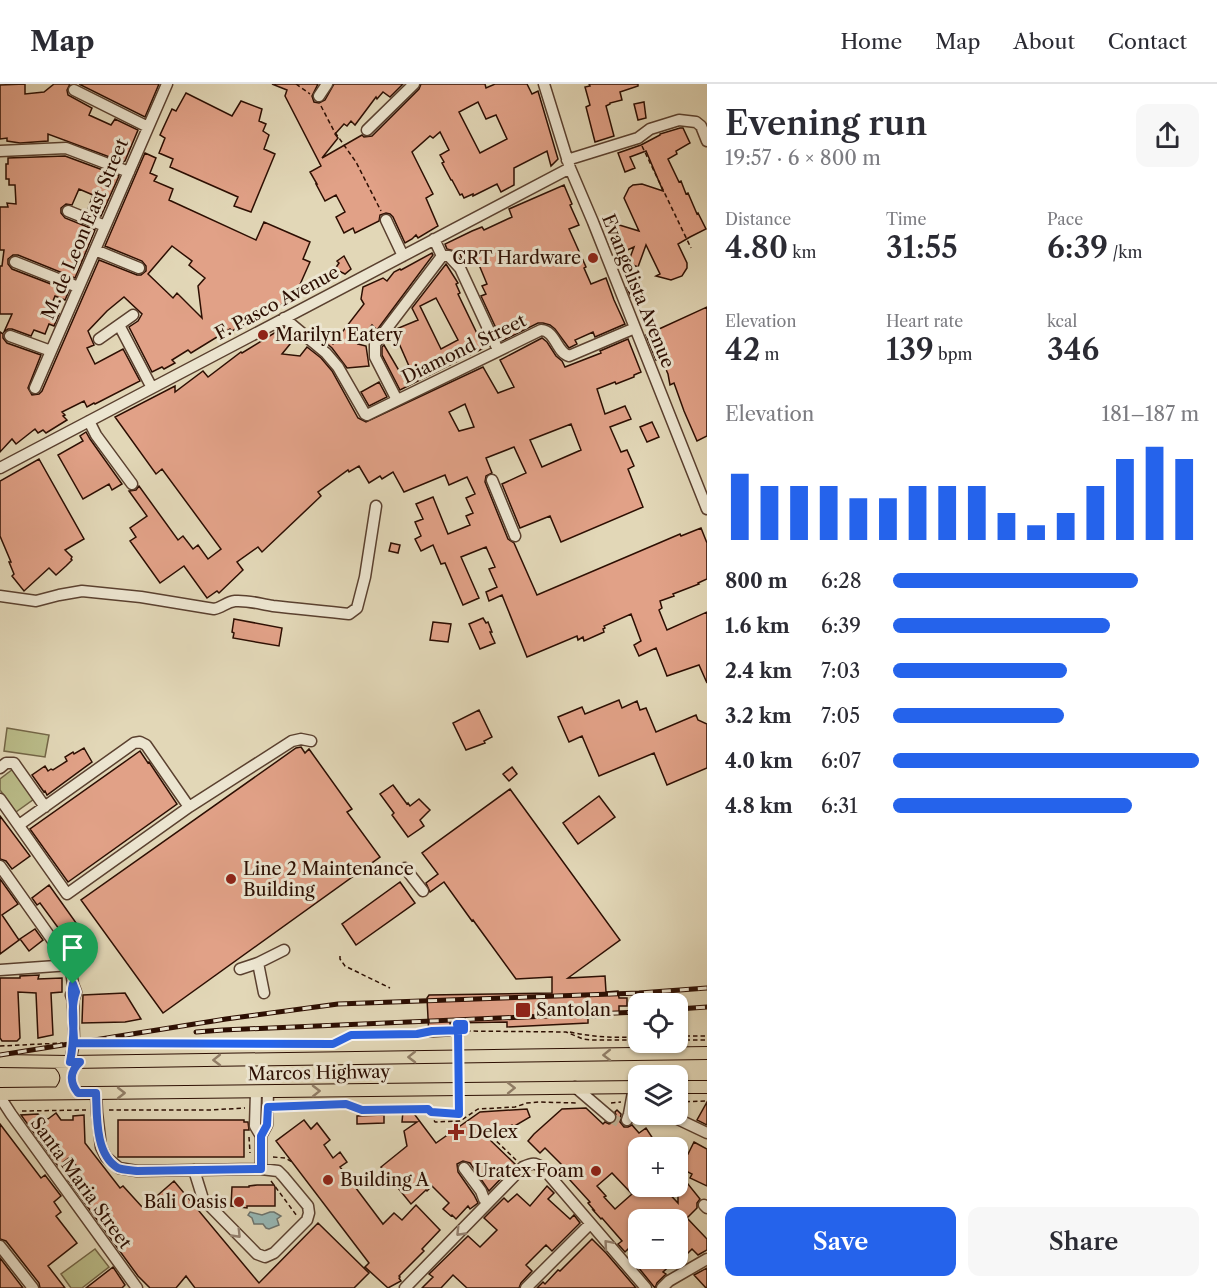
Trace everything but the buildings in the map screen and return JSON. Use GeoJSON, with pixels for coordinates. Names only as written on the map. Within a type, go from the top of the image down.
{"type":"FeatureCollection","features":[{"type":"Feature","properties":{"kind":"main road","name":"Marcos Highway"},"geometry":{"type":"LineString","coordinates":[[0,1061],[707,1053]]}},
{"type":"Feature","properties":{"kind":"main road"},"geometry":{"type":"LineString","coordinates":[[58,1093],[65,1086],[67,1078],[64,1069],[69,1062],[74,1069],[71,1078],[78,1093]]}},
{"type":"Feature","properties":{"kind":"main road","name":"Marcos Highway"},"geometry":{"type":"LineString","coordinates":[[0,1096],[58,1093],[628,1087]]}},
{"type":"Feature","properties":{"kind":"main road"},"geometry":{"type":"LineString","coordinates":[[688,1087],[707,1087]]}},
{"type":"Feature","properties":{"kind":"street","name":"M. de Leon East Street"},"geometry":{"type":"LineString","coordinates":[[35,388],[167,84]]}},
{"type":"Feature","properties":{"kind":"street"},"geometry":{"type":"LineString","coordinates":[[315,97],[327,84]]}},
{"type":"Feature","properties":{"kind":"street"},"geometry":{"type":"LineString","coordinates":[[367,130],[414,84]]}},
{"type":"Feature","properties":{"kind":"street","name":"Evangelista Avenue"},"geometry":{"type":"LineString","coordinates":[[544,84],[569,164],[612,263],[635,328],[707,509]]}},
{"type":"Feature","properties":{"kind":"street"},"geometry":{"type":"LineString","coordinates":[[74,90],[147,127]]}},
{"type":"Feature","properties":{"kind":"street","name":"F. Pasco Avenue"},"geometry":{"type":"LineString","coordinates":[[0,468],[403,256],[569,164],[638,138],[650,129],[679,120],[696,122],[701,126],[707,141]]}},
{"type":"Feature","properties":{"kind":"street"},"geometry":{"type":"LineString","coordinates":[[0,151],[66,148],[129,172]]}},
{"type":"Feature","properties":{"kind":"street"},"geometry":{"type":"LineString","coordinates":[[68,211],[105,226]]}},
{"type":"Feature","properties":{"kind":"street"},"geometry":{"type":"LineString","coordinates":[[386,220],[403,256]]}},
{"type":"Feature","properties":{"kind":"street"},"geometry":{"type":"LineString","coordinates":[[434,239],[442,256]]}},
{"type":"Feature","properties":{"kind":"street"},"geometry":{"type":"LineString","coordinates":[[95,250],[139,268]]}},
{"type":"Feature","properties":{"kind":"street"},"geometry":{"type":"LineString","coordinates":[[442,256],[450,256],[460,268],[498,351]]}},
{"type":"Feature","properties":{"kind":"street"},"geometry":{"type":"LineString","coordinates":[[397,400],[375,357],[375,344],[442,256]]}},
{"type":"Feature","properties":{"kind":"street"},"geometry":{"type":"LineString","coordinates":[[15,262],[78,287]]}},
{"type":"Feature","properties":{"kind":"street"},"geometry":{"type":"LineString","coordinates":[[99,339],[133,315]]}},
{"type":"Feature","properties":{"kind":"street","name":"Diamond Street"},"geometry":{"type":"LineString","coordinates":[[284,318],[326,353],[338,367],[367,416],[541,330],[549,333],[563,354],[569,356],[635,328]]}},
{"type":"Feature","properties":{"kind":"street"},"geometry":{"type":"LineString","coordinates":[[119,325],[152,388]]}},
{"type":"Feature","properties":{"kind":"street"},"geometry":{"type":"LineString","coordinates":[[10,336],[51,351]]}},
{"type":"Feature","properties":{"kind":"street"},"geometry":{"type":"LineString","coordinates":[[88,421],[132,484]]}},
{"type":"Feature","properties":{"kind":"street"},"geometry":{"type":"LineString","coordinates":[[492,480],[515,536]]}},
{"type":"Feature","properties":{"kind":"street"},"geometry":{"type":"LineString","coordinates":[[0,596],[36,601],[82,591],[141,597],[214,609],[232,601],[247,601],[349,614],[357,608],[365,577],[376,506]]}},
{"type":"Feature","properties":{"kind":"street"},"geometry":{"type":"LineString","coordinates":[[0,799],[67,894],[189,807],[292,741],[302,739],[311,741]]}},
{"type":"Feature","properties":{"kind":"street"},"geometry":{"type":"LineString","coordinates":[[19,825],[134,743],[140,742],[146,745],[189,807]]}},
{"type":"Feature","properties":{"kind":"street"},"geometry":{"type":"LineString","coordinates":[[0,768],[6,763],[14,764],[45,807]]}},
{"type":"Feature","properties":{"kind":"street"},"geometry":{"type":"LineString","coordinates":[[0,866],[70,965],[76,992],[73,1000],[74,1043],[69,1062]]}},
{"type":"Feature","properties":{"kind":"street"},"geometry":{"type":"LineString","coordinates":[[405,868],[423,891]]}},
{"type":"Feature","properties":{"kind":"street"},"geometry":{"type":"LineString","coordinates":[[240,969],[284,950]]}},
{"type":"Feature","properties":{"kind":"street"},"geometry":{"type":"LineString","coordinates":[[258,963],[264,993]]}},
{"type":"Feature","properties":{"kind":"street"},"geometry":{"type":"LineString","coordinates":[[2,966],[70,965]]}},
{"type":"Feature","properties":{"kind":"street"},"geometry":{"type":"LineString","coordinates":[[575,1088],[610,1117]]}},
{"type":"Feature","properties":{"kind":"street"},"geometry":{"type":"LineString","coordinates":[[256,1169],[261,1136],[267,1125],[268,1107],[262,1092]]}},
{"type":"Feature","properties":{"kind":"street"},"geometry":{"type":"LineString","coordinates":[[261,1136],[255,1126],[256,1108],[262,1092]]}},
{"type":"Feature","properties":{"kind":"street"},"geometry":{"type":"LineString","coordinates":[[96,1093],[101,1147],[106,1157],[119,1168],[137,1171],[194,1170],[256,1169],[278,1171],[308,1206],[307,1220],[274,1253],[265,1257],[257,1254],[203,1199],[194,1170]]}},
{"type":"Feature","properties":{"kind":"street","name":"Santa Maria Street"},"geometry":{"type":"LineString","coordinates":[[0,1096],[136,1288]]}},
{"type":"Feature","properties":{"kind":"street"},"geometry":{"type":"LineString","coordinates":[[688,1124],[707,1133]]}},
{"type":"Feature","properties":{"kind":"street"},"geometry":{"type":"LineString","coordinates":[[405,1288],[528,1165],[538,1164],[646,1288]]}},
{"type":"Feature","properties":{"kind":"street"},"geometry":{"type":"LineString","coordinates":[[464,1168],[488,1203]]}},
{"type":"Feature","properties":{"kind":"street"},"geometry":{"type":"LineString","coordinates":[[526,1288],[590,1224]]}},
{"type":"Feature","properties":{"kind":"street"},"geometry":{"type":"LineString","coordinates":[[0,1246],[33,1288]]}},
{"type":"Feature","properties":{"kind":"street"},"geometry":{"type":"LineString","coordinates":[[662,1288],[669,1281],[707,1259]]}},
{"type":"Feature","properties":{"kind":"path"},"geometry":{"type":"LineString","coordinates":[[296,84],[315,97],[334,131],[356,162],[386,220]]}},
{"type":"Feature","properties":{"kind":"path"},"geometry":{"type":"LineString","coordinates":[[638,138],[691,248]]}},
{"type":"Feature","properties":{"kind":"path"},"geometry":{"type":"LineString","coordinates":[[340,956],[345,966],[390,988]]}},
{"type":"Feature","properties":{"kind":"path"},"geometry":{"type":"LineString","coordinates":[[268,1107],[346,1104],[362,1110],[428,1109],[431,1112],[459,1114],[457,1024],[464,1024],[464,1030]]}},
{"type":"Feature","properties":{"kind":"path"},"geometry":{"type":"LineString","coordinates":[[525,1031],[526,1026]]}},
{"type":"Feature","properties":{"kind":"path"},"geometry":{"type":"LineString","coordinates":[[0,1046],[74,1043],[333,1044],[351,1035],[417,1034],[464,1030],[566,1032],[586,1036],[628,1039]]}},
{"type":"Feature","properties":{"kind":"path"},"geometry":{"type":"LineString","coordinates":[[566,1032],[583,1039],[628,1039]]}},
{"type":"Feature","properties":{"kind":"path"},"geometry":{"type":"LineString","coordinates":[[688,1036],[707,1036]]}},
{"type":"Feature","properties":{"kind":"path"},"geometry":{"type":"LineString","coordinates":[[688,1040],[707,1040]]}},
{"type":"Feature","properties":{"kind":"path"},"geometry":{"type":"LineString","coordinates":[[688,1102],[707,1101]]}},
{"type":"Feature","properties":{"kind":"path"},"geometry":{"type":"LineString","coordinates":[[431,1112],[435,1122],[460,1121],[478,1109],[515,1107],[527,1103],[628,1102]]}},
{"type":"Feature","properties":{"kind":"path"},"geometry":{"type":"LineString","coordinates":[[9,1111],[256,1108]]}},
{"type":"Feature","properties":{"kind":"path"},"geometry":{"type":"LineString","coordinates":[[473,1112],[475,1116]]}},
{"type":"Feature","properties":{"kind":"path"},"geometry":{"type":"LineString","coordinates":[[486,1131],[528,1165]]}},
{"type":"Feature","properties":{"kind":"path"},"geometry":{"type":"LineString","coordinates":[[249,1138],[256,1169]]}},
{"type":"Feature","properties":{"kind":"path"},"geometry":{"type":"LineString","coordinates":[[272,1156],[285,1158],[292,1162]]}},
{"type":"Feature","properties":{"kind":"green space"},"geometry":{"type":"Polygon","coordinates":[[[7,728],[49,735],[45,757],[4,751],[7,728]]]}},
{"type":"Feature","properties":{"kind":"green space"},"geometry":{"type":"Polygon","coordinates":[[[13,769],[34,799],[16,812],[0,790],[0,779],[13,769]]]}},
{"type":"Feature","properties":{"kind":"green space"},"geometry":{"type":"Polygon","coordinates":[[[95,1249],[109,1267],[82,1288],[71,1288],[61,1274],[95,1249]]]}},
{"type":"Feature","properties":{"kind":"water"},"geometry":{"type":"Polygon","coordinates":[[[250,1212],[262,1215],[274,1212],[281,1216],[277,1219],[279,1225],[269,1229],[263,1224],[254,1224],[248,1215],[250,1212]]]}},
{"type":"Feature","properties":{"kind":"tunnel"},"geometry":{"type":"LineString","coordinates":[[610,1117],[620,1123],[627,1120]]}},
{"type":"Feature","properties":{"kind":"railway"},"geometry":{"type":"LineString","coordinates":[[0,1055],[226,1019],[338,1004],[639,993],[707,988]]}},
{"type":"Feature","properties":{"kind":"railway"},"geometry":{"type":"LineString","coordinates":[[688,1008],[707,1007]]}},
{"type":"Feature","properties":{"kind":"railway"},"geometry":{"type":"LineString","coordinates":[[196,1032],[628,1012]]}},
{"type":"Feature","properties":{"kind":"place","name":"CRT Hardware"},"geometry":{"type":"Point","coordinates":[593,258]}},
{"type":"Feature","properties":{"kind":"place","name":"Marilyn Eatery"},"geometry":{"type":"Point","coordinates":[263,335]}},
{"type":"Feature","properties":{"kind":"place","name":"Line 2 Maintenance Building"},"geometry":{"type":"Point","coordinates":[231,879]}},
{"type":"Feature","properties":{"kind":"place","name":"Santolan"},"geometry":{"type":"Point","coordinates":[523,1010]}},
{"type":"Feature","properties":{"kind":"place","name":"Delex"},"geometry":{"type":"Point","coordinates":[456,1132]}},
{"type":"Feature","properties":{"kind":"place","name":"Uratex Foam"},"geometry":{"type":"Point","coordinates":[596,1171]}},
{"type":"Feature","properties":{"kind":"place","name":"Building A"},"geometry":{"type":"Point","coordinates":[328,1180]}},
{"type":"Feature","properties":{"kind":"place","name":"Bali Oasis"},"geometry":{"type":"Point","coordinates":[239,1202]}},
{"type":"Feature","properties":{"kind":"route"},"geometry":{"type":"LineString","coordinates":[[73,984],[70,992],[73,1000],[74,1043],[70,1062],[80,1062],[74,1069],[72,1083],[78,1093],[96,1093],[101,1147],[106,1157],[119,1168],[137,1171],[261,1169],[261,1136],[267,1125],[268,1107],[346,1104],[362,1110],[428,1109],[431,1112],[459,1114],[458,1030],[457,1024],[464,1024],[464,1030],[432,1031],[417,1034],[351,1035],[333,1044],[74,1043],[74,1026],[73,1000],[76,992],[73,984]]}}]}
